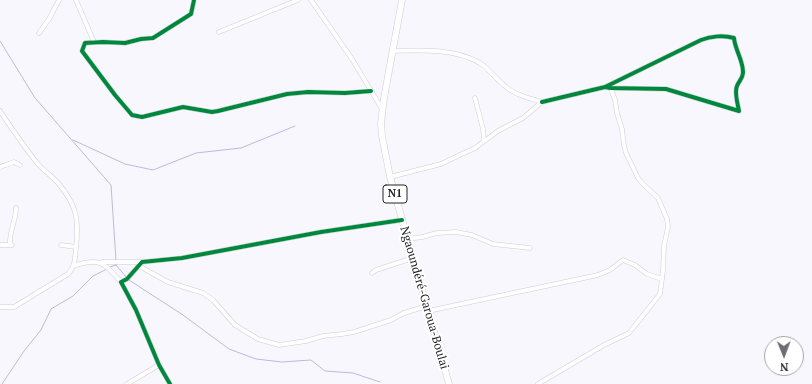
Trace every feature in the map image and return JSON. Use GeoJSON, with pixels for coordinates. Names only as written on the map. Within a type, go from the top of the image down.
{"type":"FeatureCollection","features":[{"type":"Feature","properties":{"kind":"highway","name":"Ngaoundéré-Garoua-Boulai"},"geometry":{"type":"LineString","coordinates":[[402,0],[383,109],[381,123],[382,136],[390,177],[449,384]]}},
{"type":"Feature","properties":{"kind":"street"},"geometry":{"type":"LineString","coordinates":[[39,33],[49,19],[59,0]]}},
{"type":"Feature","properties":{"kind":"street"},"geometry":{"type":"LineString","coordinates":[[76,0],[94,42]]}},
{"type":"Feature","properties":{"kind":"street"},"geometry":{"type":"LineString","coordinates":[[194,0],[191,14],[157,37],[125,44],[94,42],[85,43],[82,51],[132,115],[142,117],[183,107],[212,112],[287,94],[371,91]]}},
{"type":"Feature","properties":{"kind":"street"},"geometry":{"type":"LineString","coordinates":[[219,32],[298,0]]}},
{"type":"Feature","properties":{"kind":"street"},"geometry":{"type":"LineString","coordinates":[[311,0],[352,59],[383,109]]}},
{"type":"Feature","properties":{"kind":"street"},"geometry":{"type":"LineString","coordinates":[[390,177],[441,164],[475,148],[498,131],[523,118],[542,102],[610,86],[666,89],[739,111],[736,87],[743,75],[743,69],[735,46],[734,38],[709,37],[610,86]]}},
{"type":"Feature","properties":{"kind":"street"},"geometry":{"type":"LineString","coordinates":[[392,51],[431,50],[471,58],[481,64],[508,88],[521,95],[542,102]]}},
{"type":"Feature","properties":{"kind":"street"},"geometry":{"type":"LineString","coordinates":[[538,384],[604,345],[629,333],[660,294],[664,246],[668,228],[667,219],[658,198],[642,184],[628,158],[624,146],[622,129],[615,100],[610,86]]}},
{"type":"Feature","properties":{"kind":"street"},"geometry":{"type":"LineString","coordinates":[[475,98],[483,129],[484,141]]}},
{"type":"Feature","properties":{"kind":"street"},"geometry":{"type":"LineString","coordinates":[[0,111],[32,157],[41,168],[57,182],[72,204],[78,223],[72,270],[65,277],[18,305],[9,308],[0,307]]}},
{"type":"Feature","properties":{"kind":"street"},"geometry":{"type":"LineString","coordinates":[[0,167],[14,162],[20,165]]}},
{"type":"Feature","properties":{"kind":"street"},"geometry":{"type":"LineString","coordinates":[[0,245],[12,245],[10,236],[16,217],[16,208]]}},
{"type":"Feature","properties":{"kind":"street"},"geometry":{"type":"LineString","coordinates":[[73,266],[84,263],[101,262],[140,264],[182,258],[321,232],[402,220]]}},
{"type":"Feature","properties":{"kind":"street"},"geometry":{"type":"LineString","coordinates":[[407,238],[422,237],[437,233],[456,232],[472,235],[493,244],[530,248]]}},
{"type":"Feature","properties":{"kind":"street"},"geometry":{"type":"LineString","coordinates":[[61,245],[76,247]]}},
{"type":"Feature","properties":{"kind":"street"},"geometry":{"type":"LineString","coordinates":[[372,273],[376,270],[413,258]]}},
{"type":"Feature","properties":{"kind":"street"},"geometry":{"type":"LineString","coordinates":[[140,264],[168,282],[203,293],[213,300],[235,325],[258,339],[279,345],[306,341],[323,336],[354,332],[391,320],[404,313],[598,275],[610,270],[623,260],[635,265],[647,274],[662,279]]}},
{"type":"Feature","properties":{"kind":"street"},"geometry":{"type":"LineString","coordinates":[[101,262],[121,282],[136,310],[159,365],[170,384]]}},
{"type":"Feature","properties":{"kind":"street"},"geometry":{"type":"LineString","coordinates":[[121,282],[127,279],[140,264]]}},
{"type":"Feature","properties":{"kind":"street"},"geometry":{"type":"LineString","coordinates":[[126,384],[159,365]]}},
{"type":"Feature","properties":{"kind":"waterway"},"geometry":{"type":"LineString","coordinates":[[0,41],[35,98],[111,185],[116,260]]}},
{"type":"Feature","properties":{"kind":"waterway"},"geometry":{"type":"LineString","coordinates":[[73,140],[125,164],[153,170],[196,153],[241,148],[295,126]]}},
{"type":"Feature","properties":{"kind":"waterway"},"geometry":{"type":"LineString","coordinates":[[110,267],[116,265],[116,263]]}},
{"type":"Feature","properties":{"kind":"waterway"},"geometry":{"type":"LineString","coordinates":[[116,265],[127,278]]}},
{"type":"Feature","properties":{"kind":"waterway"},"geometry":{"type":"LineString","coordinates":[[2,384],[24,351],[41,330],[51,309],[73,296],[93,276],[107,269]]}},
{"type":"Feature","properties":{"kind":"waterway"},"geometry":{"type":"LineString","coordinates":[[129,280],[183,315],[229,349],[256,359],[282,362],[311,360],[325,371],[353,373],[380,382]]}},
{"type":"Feature","properties":{"kind":"cycle path"},"geometry":{"type":"LineString","coordinates":[[194,0],[191,14],[153,38],[125,43],[85,43],[82,51],[132,115],[142,117],[183,107],[212,112],[287,94],[308,92],[345,93],[371,91]]}},
{"type":"Feature","properties":{"kind":"cycle path"},"geometry":{"type":"LineString","coordinates":[[542,102],[605,87],[701,40],[713,37],[726,36],[734,38],[743,68],[742,76],[736,89],[736,98],[739,111],[666,89],[605,87]]}},
{"type":"Feature","properties":{"kind":"cycle path"},"geometry":{"type":"LineString","coordinates":[[170,384],[159,365],[136,310],[121,282],[127,279],[142,262],[182,258],[321,232],[402,220]]}}]}
